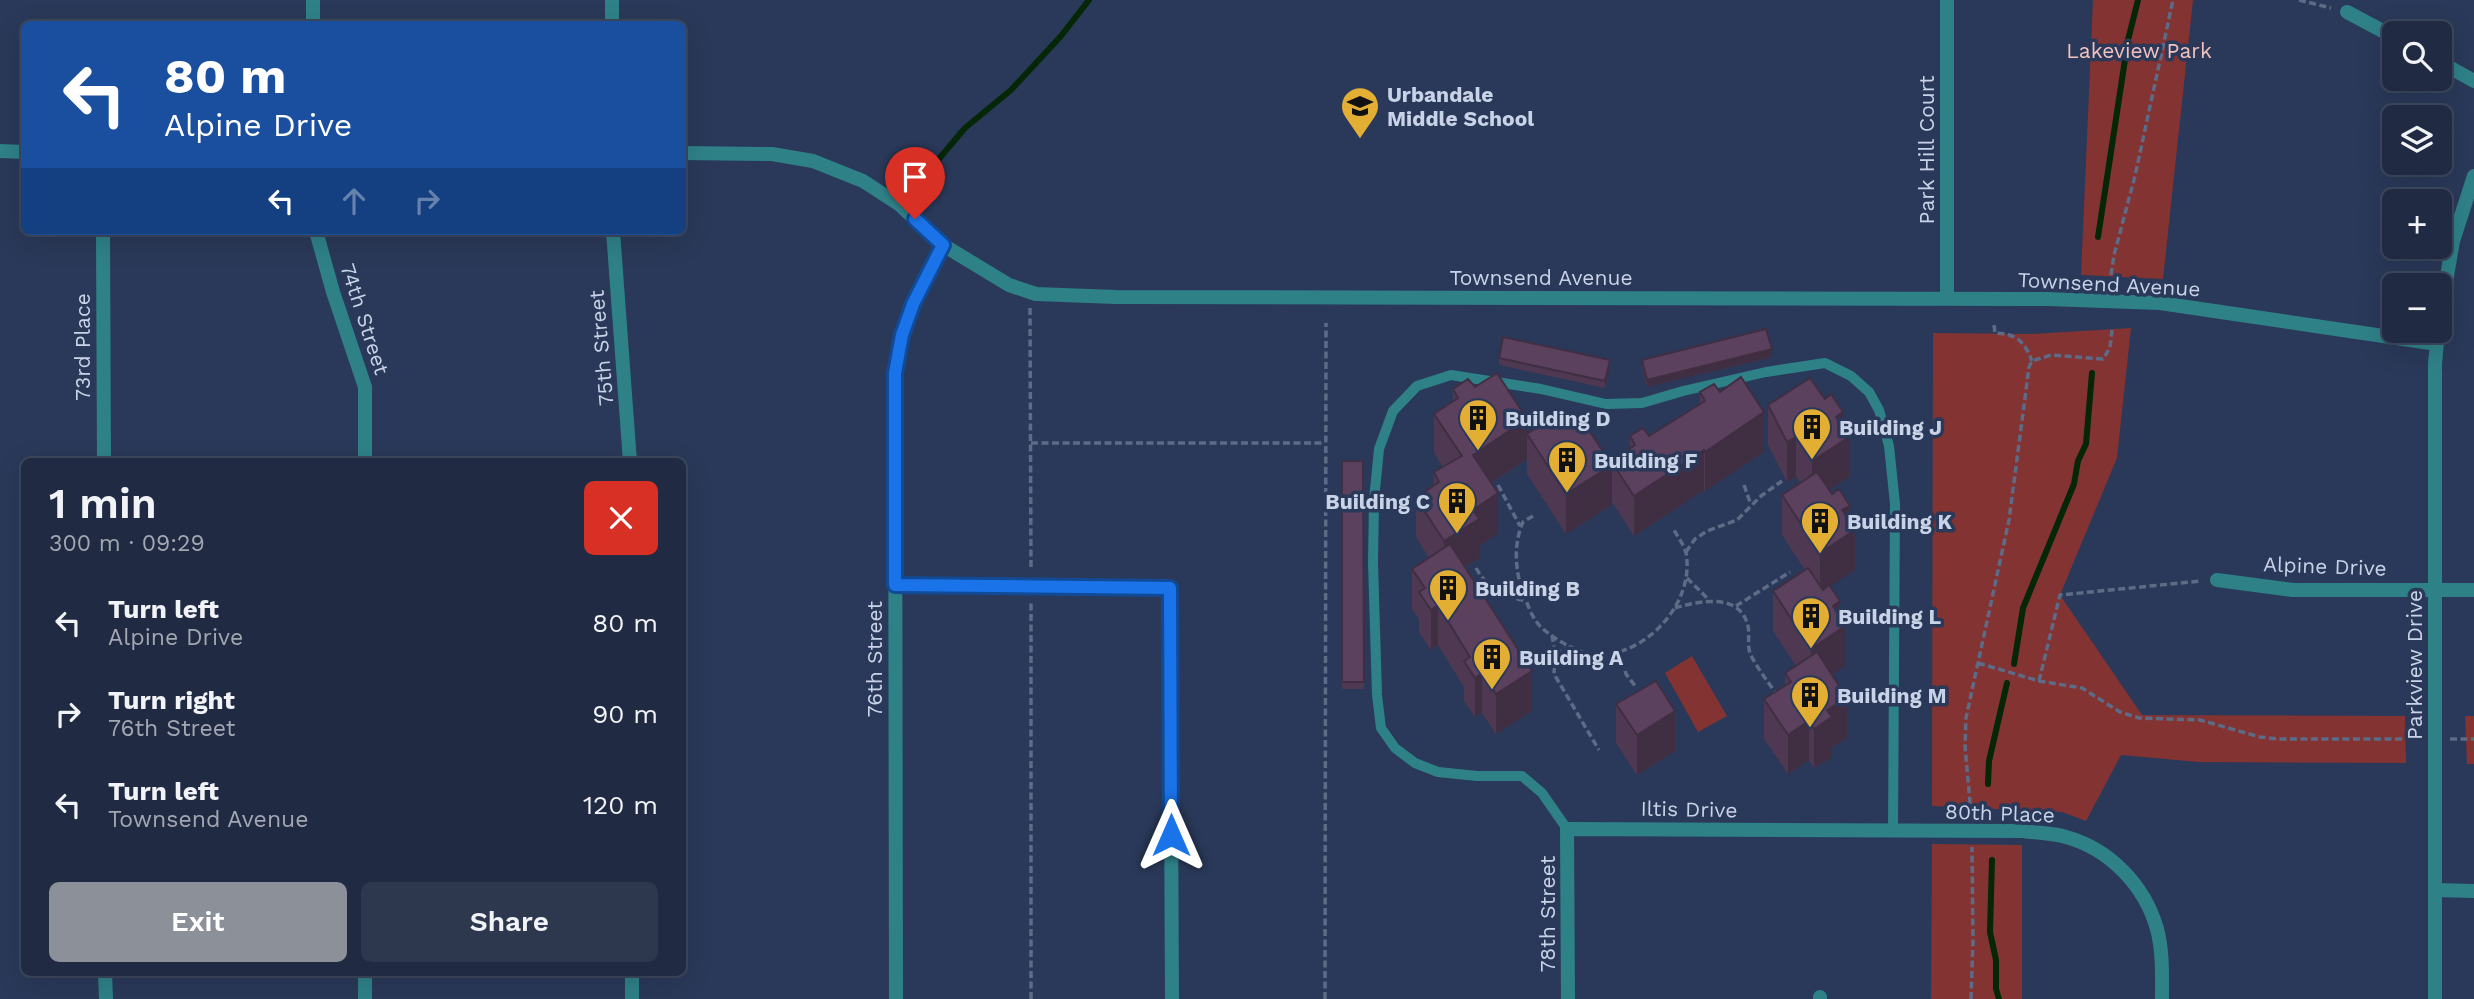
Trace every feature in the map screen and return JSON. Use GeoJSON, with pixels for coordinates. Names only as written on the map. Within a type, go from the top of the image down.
{"type":"FeatureCollection","features":[{"type":"Feature","properties":{"kind":"street"},"geometry":{"type":"LineString","coordinates":[[313,0],[313,21]]}},
{"type":"Feature","properties":{"kind":"street"},"geometry":{"type":"LineString","coordinates":[[612,0],[612,21]]}},
{"type":"Feature","properties":{"kind":"street","name":"Park Hill Court"},"geometry":{"type":"LineString","coordinates":[[1947,0],[1947,299]]}},
{"type":"Feature","properties":{"kind":"street"},"geometry":{"type":"LineString","coordinates":[[2347,12],[2382,31]]}},
{"type":"Feature","properties":{"kind":"street"},"geometry":{"type":"LineString","coordinates":[[2452,69],[2474,81]]}},
{"type":"Feature","properties":{"kind":"street"},"geometry":{"type":"LineString","coordinates":[[0,152],[21,152]]}},
{"type":"Feature","properties":{"kind":"street","name":"Townsend Avenue"},"geometry":{"type":"LineString","coordinates":[[686,153],[772,154],[813,161],[839,170],[863,181],[900,205],[943,245],[1009,285],[1030,292],[1116,298],[2048,299],[2160,303],[2382,330]]}},
{"type":"Feature","properties":{"kind":"street"},"geometry":{"type":"LineString","coordinates":[[2447,273],[2453,240],[2474,176]]}},
{"type":"Feature","properties":{"kind":"street","name":"73rd Place"},"geometry":{"type":"LineString","coordinates":[[103,235],[104,458]]}},
{"type":"Feature","properties":{"kind":"street","name":"74th Street"},"geometry":{"type":"LineString","coordinates":[[317,235],[365,387],[365,458]]}},
{"type":"Feature","properties":{"kind":"street","name":"75th Street"},"geometry":{"type":"LineString","coordinates":[[613,235],[630,458]]}},
{"type":"Feature","properties":{"kind":"street","name":"76th Street"},"geometry":{"type":"LineString","coordinates":[[896,999],[895,373],[902,335],[913,304],[943,245]]}},
{"type":"Feature","properties":{"kind":"street","name":"Parkview Drive"},"geometry":{"type":"LineString","coordinates":[[2435,999],[2434,739],[2438,343]]}},
{"type":"Feature","properties":{"kind":"street","name":"Alpine Drive"},"geometry":{"type":"LineString","coordinates":[[2217,580],[2293,590],[2474,590]]}},
{"type":"Feature","properties":{"kind":"street"},"geometry":{"type":"LineString","coordinates":[[895,585],[1170,588],[1172,999]]}},
{"type":"Feature","properties":{"kind":"street","name":"Iltis Drive"},"geometry":{"type":"LineString","coordinates":[[1567,829],[1810,831]]}},
{"type":"Feature","properties":{"kind":"street","name":"78th Street"},"geometry":{"type":"LineString","coordinates":[[1567,829],[1568,999]]}},
{"type":"Feature","properties":{"kind":"street","name":"80th Place"},"geometry":{"type":"LineString","coordinates":[[1810,831],[2023,831],[2065,836],[2091,846],[2114,861],[2133,881],[2148,904],[2158,930],[2162,999]]}},
{"type":"Feature","properties":{"kind":"street"},"geometry":{"type":"LineString","coordinates":[[2435,890],[2474,891]]}},
{"type":"Feature","properties":{"kind":"street"},"geometry":{"type":"LineString","coordinates":[[106,976],[106,999]]}},
{"type":"Feature","properties":{"kind":"street"},"geometry":{"type":"LineString","coordinates":[[365,976],[365,999]]}},
{"type":"Feature","properties":{"kind":"street"},"geometry":{"type":"LineString","coordinates":[[632,976],[632,999]]}},
{"type":"Feature","properties":{"kind":"lane"},"geometry":{"type":"LineString","coordinates":[[1567,829],[1542,793],[1522,776],[1438,772],[1415,763],[1395,748],[1381,728],[1377,695],[1373,563],[1374,500],[1379,449],[1393,411],[1417,386],[1451,375],[1541,389],[1606,404],[1642,403],[1766,372],[1825,363],[1851,376],[1869,392],[1879,410],[1889,446],[1895,504],[1893,831]]}},
{"type":"Feature","properties":{"kind":"path"},"geometry":{"type":"LineString","coordinates":[[2112,275],[2114,255],[2132,192],[2173,0]]}},
{"type":"Feature","properties":{"kind":"path"},"geometry":{"type":"LineString","coordinates":[[2299,0],[2347,12]]}},
{"type":"Feature","properties":{"kind":"path"},"geometry":{"type":"LineString","coordinates":[[1030,292],[1031,999]]}},
{"type":"Feature","properties":{"kind":"path"},"geometry":{"type":"LineString","coordinates":[[1325,999],[1326,323]]}},
{"type":"Feature","properties":{"kind":"path"},"geometry":{"type":"LineString","coordinates":[[1970,999],[1973,940],[1966,718],[2009,520],[2024,400],[2032,361],[2023,342],[2017,337],[1995,332],[1994,325]]}},
{"type":"Feature","properties":{"kind":"path"},"geometry":{"type":"LineString","coordinates":[[2032,361],[2051,355],[2103,359],[2110,348],[2112,330]]}},
{"type":"Feature","properties":{"kind":"path"},"geometry":{"type":"LineString","coordinates":[[1031,443],[1325,443]]}},
{"type":"Feature","properties":{"kind":"path"},"geometry":{"type":"LineString","coordinates":[[1686,552],[1695,539],[1707,531],[1737,520],[1751,505],[1782,481]]}},
{"type":"Feature","properties":{"kind":"path"},"geometry":{"type":"LineString","coordinates":[[1498,485],[1511,505],[1520,528]]}},
{"type":"Feature","properties":{"kind":"path"},"geometry":{"type":"LineString","coordinates":[[1744,485],[1751,505]]}},
{"type":"Feature","properties":{"kind":"path"},"geometry":{"type":"LineString","coordinates":[[1533,516],[1523,522],[1520,528],[1517,568],[1526,601],[1541,627],[1590,654],[1601,655],[1619,651],[1647,638],[1669,619],[1687,578],[1686,552],[1674,530]]}},
{"type":"Feature","properties":{"kind":"path"},"geometry":{"type":"LineString","coordinates":[[1476,568],[1483,580],[1495,591],[1526,601]]}},
{"type":"Feature","properties":{"kind":"path"},"geometry":{"type":"LineString","coordinates":[[1736,606],[1790,572]]}},
{"type":"Feature","properties":{"kind":"path"},"geometry":{"type":"LineString","coordinates":[[1687,578],[1710,601]]}},
{"type":"Feature","properties":{"kind":"path"},"geometry":{"type":"LineString","coordinates":[[2039,681],[2060,595],[2217,580]]}},
{"type":"Feature","properties":{"kind":"path"},"geometry":{"type":"LineString","coordinates":[[1675,608],[1710,601],[1736,606],[1742,612],[1749,628],[1749,649],[1752,656],[1779,697]]}},
{"type":"Feature","properties":{"kind":"path"},"geometry":{"type":"LineString","coordinates":[[1552,635],[1555,653],[1553,667],[1558,684],[1599,750]]}},
{"type":"Feature","properties":{"kind":"path"},"geometry":{"type":"LineString","coordinates":[[1555,653],[1573,647]]}},
{"type":"Feature","properties":{"kind":"path"},"geometry":{"type":"LineString","coordinates":[[1619,651],[1626,674],[1636,687]]}},
{"type":"Feature","properties":{"kind":"path"},"geometry":{"type":"LineString","coordinates":[[1978,663],[2039,681],[2082,688],[2120,712],[2139,718],[2200,720],[2260,737],[2474,739]]}},
{"type":"Feature","properties":{"kind":"green space","name":"Lakeview Park"},"geometry":{"type":"Polygon","coordinates":[[[2093,0],[2193,0],[2163,279],[2081,275],[2093,0]]]}},
{"type":"Feature","properties":{"kind":"green space"},"geometry":{"type":"Polygon","coordinates":[[[2131,328],[2117,458],[2060,595],[2142,715],[2405,716],[2406,763],[2198,762],[2121,755],[2086,821],[2062,812],[1932,806],[1933,333],[2030,334],[2131,328]]]}},
{"type":"Feature","properties":{"kind":"green space"},"geometry":{"type":"Polygon","coordinates":[[[1692,656],[1727,716],[1698,732],[1665,673],[1692,656]]]}},
{"type":"Feature","properties":{"kind":"green space"},"geometry":{"type":"Polygon","coordinates":[[[2465,716],[2474,716],[2474,764],[2467,764],[2465,716]]]}},
{"type":"Feature","properties":{"kind":"green space"},"geometry":{"type":"Polygon","coordinates":[[[1932,844],[2022,845],[2022,999],[1931,999],[1932,844]]]}},
{"type":"Feature","properties":{"kind":"building"},"geometry":{"type":"Polygon","coordinates":[[[1766,329],[1772,349],[1647,380],[1642,360],[1766,329]]]}},
{"type":"Feature","properties":{"kind":"building"},"geometry":{"type":"Polygon","coordinates":[[[1503,337],[1610,360],[1605,381],[1499,358],[1503,337]]]}},
{"type":"Feature","properties":{"kind":"building"},"geometry":{"type":"Polygon","coordinates":[[[1497,373],[1527,419],[1473,455],[1498,493],[1473,510],[1479,519],[1444,541],[1416,498],[1439,482],[1434,472],[1462,456],[1434,414],[1458,398],[1453,389],[1468,379],[1475,387],[1497,373]]]}},
{"type":"Feature","properties":{"kind":"building"},"geometry":{"type":"Polygon","coordinates":[[[1741,377],[1764,412],[1634,496],[1611,461],[1635,445],[1630,436],[1643,428],[1649,436],[1705,401],[1700,392],[1714,384],[1720,392],[1741,377]]]}},
{"type":"Feature","properties":{"kind":"building"},"geometry":{"type":"Polygon","coordinates":[[[1810,378],[1825,399],[1831,394],[1843,412],[1836,417],[1849,437],[1812,461],[1796,437],[1787,442],[1768,405],[1810,378]]]}},
{"type":"Feature","properties":{"kind":"building"},"geometry":{"type":"Polygon","coordinates":[[[1565,409],[1579,431],[1586,426],[1612,465],[1566,494],[1527,434],[1565,409]]]}},
{"type":"Feature","properties":{"kind":"building"},"geometry":{"type":"Polygon","coordinates":[[[1342,461],[1363,461],[1364,682],[1342,682],[1342,461]]]}},
{"type":"Feature","properties":{"kind":"building"},"geometry":{"type":"Polygon","coordinates":[[[1817,472],[1832,494],[1839,489],[1850,506],[1842,510],[1855,530],[1820,553],[1782,495],[1817,472]]]}},
{"type":"Feature","properties":{"kind":"building"},"geometry":{"type":"Polygon","coordinates":[[[1450,544],[1532,671],[1496,694],[1482,673],[1475,678],[1464,661],[1470,657],[1438,605],[1431,610],[1419,592],[1425,588],[1412,569],[1450,544]]]}},
{"type":"Feature","properties":{"kind":"building"},"geometry":{"type":"Polygon","coordinates":[[[1808,568],[1823,590],[1829,585],[1840,601],[1833,606],[1845,626],[1811,649],[1773,591],[1808,568]]]}},
{"type":"Feature","properties":{"kind":"building"},"geometry":{"type":"Polygon","coordinates":[[[1817,652],[1847,698],[1827,710],[1832,717],[1814,729],[1809,721],[1788,735],[1764,699],[1791,682],[1785,673],[1817,652]]]}},
{"type":"Feature","properties":{"kind":"building"},"geometry":{"type":"Polygon","coordinates":[[[1656,681],[1675,711],[1637,735],[1616,704],[1656,681]]]}},
{"type":"Feature","properties":{"kind":"waterway"},"geometry":{"type":"LineString","coordinates":[[921,180],[965,128],[1011,90],[1061,36],[1089,0]]}},
{"type":"Feature","properties":{"kind":"waterway"},"geometry":{"type":"LineString","coordinates":[[2098,237],[2128,40],[2138,0]]}},
{"type":"Feature","properties":{"kind":"waterway"},"geometry":{"type":"LineString","coordinates":[[2014,664],[2023,608],[2074,484],[2078,461],[2086,444],[2092,373]]}},
{"type":"Feature","properties":{"kind":"waterway"},"geometry":{"type":"LineString","coordinates":[[1988,784],[1989,761],[2007,683]]}},
{"type":"Feature","properties":{"kind":"waterway"},"geometry":{"type":"LineString","coordinates":[[1992,860],[1990,932],[1996,960],[1996,989],[1999,999]]}},
{"type":"Feature","properties":{"kind":"place","name":"Urbandale Middle School"},"geometry":{"type":"Point","coordinates":[1360,140]}},
{"type":"Feature","properties":{"kind":"place","name":"Building D"},"geometry":{"type":"Point","coordinates":[1478,452]}},
{"type":"Feature","properties":{"kind":"place","name":"Building J"},"geometry":{"type":"Point","coordinates":[1812,461]}},
{"type":"Feature","properties":{"kind":"place","name":"Building F"},"geometry":{"type":"Point","coordinates":[1567,494]}},
{"type":"Feature","properties":{"kind":"place","name":"Building C"},"geometry":{"type":"Point","coordinates":[1457,535]}},
{"type":"Feature","properties":{"kind":"place","name":"Building K"},"geometry":{"type":"Point","coordinates":[1820,555]}},
{"type":"Feature","properties":{"kind":"place","name":"Building B"},"geometry":{"type":"Point","coordinates":[1448,622]}},
{"type":"Feature","properties":{"kind":"place","name":"Building L"},"geometry":{"type":"Point","coordinates":[1811,650]}},
{"type":"Feature","properties":{"kind":"place","name":"Building A"},"geometry":{"type":"Point","coordinates":[1492,691]}},
{"type":"Feature","properties":{"kind":"place","name":"Building M"},"geometry":{"type":"Point","coordinates":[1810,729]}},
{"type":"Feature","properties":{"kind":"route"},"geometry":{"type":"LineString","coordinates":[[915,219],[943,245],[913,304],[902,335],[895,373],[895,585],[1170,588],[1171,835]]}}]}
